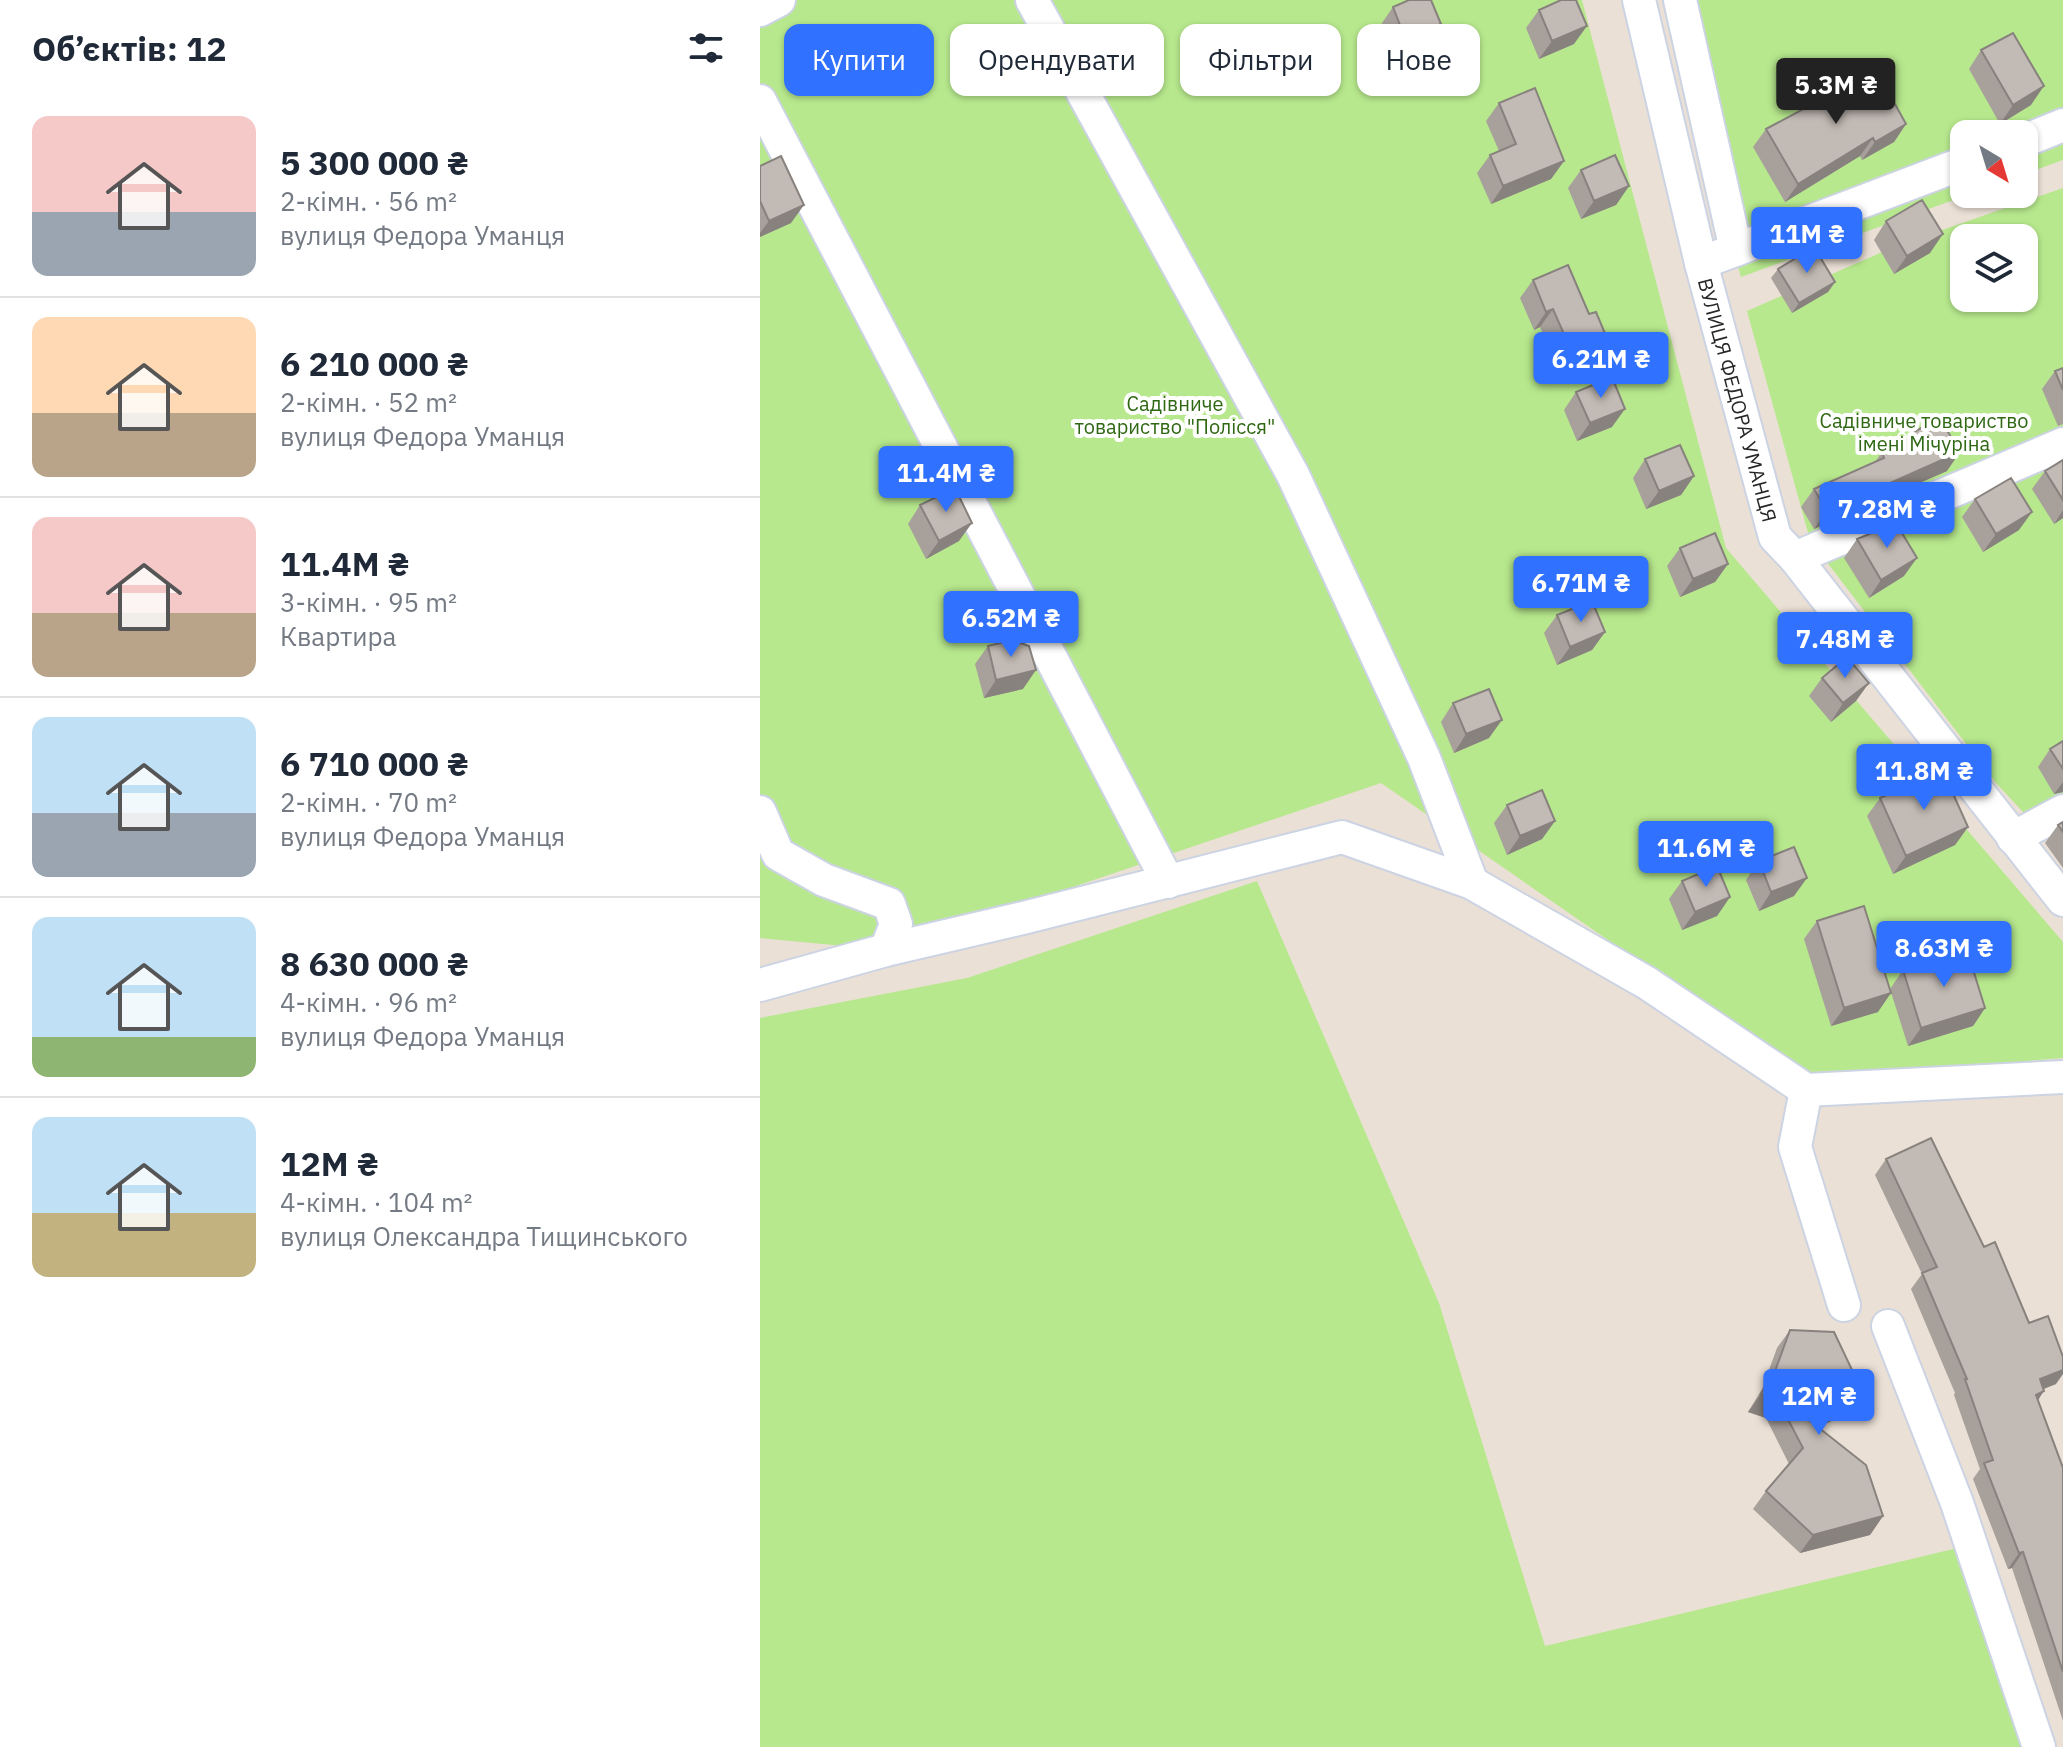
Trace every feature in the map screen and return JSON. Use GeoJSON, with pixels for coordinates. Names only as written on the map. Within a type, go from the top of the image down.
{"type":"FeatureCollection","features":[{"type":"Feature","properties":{"kind":"street"},"geometry":{"type":"LineString","coordinates":[[760,10],[779,0]]}},
{"type":"Feature","properties":{"kind":"street"},"geometry":{"type":"LineString","coordinates":[[1032,0],[1293,475],[1424,758],[1472,883]]}},
{"type":"Feature","properties":{"kind":"street","name":"ВУЛИЦЯ ФЕДОРА УМАНЦЯ"},"geometry":{"type":"LineString","coordinates":[[1639,0],[1701,263],[1775,537],[1795,558],[2063,900]]}},
{"type":"Feature","properties":{"kind":"street"},"geometry":{"type":"LineString","coordinates":[[1680,0],[1736,250]]}},
{"type":"Feature","properties":{"kind":"street"},"geometry":{"type":"LineString","coordinates":[[760,101],[1168,882]]}},
{"type":"Feature","properties":{"kind":"street"},"geometry":{"type":"LineString","coordinates":[[2038,135],[2063,125]]}},
{"type":"Feature","properties":{"kind":"street"},"geometry":{"type":"LineString","coordinates":[[1701,263],[1950,168]]}},
{"type":"Feature","properties":{"kind":"street"},"geometry":{"type":"LineString","coordinates":[[1795,558],[2063,444]]}},
{"type":"Feature","properties":{"kind":"street"},"geometry":{"type":"LineString","coordinates":[[2013,838],[2063,811]]}},
{"type":"Feature","properties":{"kind":"street"},"geometry":{"type":"LineString","coordinates":[[760,812],[778,854],[824,880],[889,904],[896,924],[886,950]]}},
{"type":"Feature","properties":{"kind":"street"},"geometry":{"type":"LineString","coordinates":[[760,985],[886,950],[1342,837],[1472,883],[1647,983],[1806,1090],[2063,1077]]}},
{"type":"Feature","properties":{"kind":"street"},"geometry":{"type":"LineString","coordinates":[[1806,1090],[1795,1147],[1844,1305]]}},
{"type":"Feature","properties":{"kind":"street"},"geometry":{"type":"LineString","coordinates":[[1888,1326],[1957,1503],[2039,1747]]}},
{"type":"Feature","properties":{"kind":"green space","name":"Садівниче товариство \"Полісся\""},"geometry":{"type":"Polygon","coordinates":[[[760,0],[1582,0],[1726,548],[2063,942],[2063,1058],[1809,1079],[1381,783],[886,950],[760,938],[760,0]]]}},
{"type":"Feature","properties":{"kind":"green space"},"geometry":{"type":"Polygon","coordinates":[[[1667,0],[2063,0],[2063,160],[2038,169],[2038,120],[1950,120],[1950,201],[1741,277],[1667,0]]]}},
{"type":"Feature","properties":{"kind":"green space","name":"Садівниче товариство імені Мічуріна"},"geometry":{"type":"Polygon","coordinates":[[[2063,188],[2063,855],[1996,783],[1810,540],[1747,311],[1896,246],[1950,227],[1950,312],[2038,312],[2038,224],[1959,224],[2005,208],[2038,208],[2038,197],[2063,188]]]}},
{"type":"Feature","properties":{"kind":"green space"},"geometry":{"type":"Polygon","coordinates":[[[1257,881],[1439,1303],[1545,1646],[1966,1546],[2031,1747],[760,1747],[760,1018],[967,978],[1257,881]]]}},
{"type":"Feature","properties":{"kind":"building"},"geometry":{"type":"Polygon","coordinates":[[[1409,0],[1431,0],[1441,24],[1400,24],[1393,7],[1409,0]]]}},
{"type":"Feature","properties":{"kind":"building"},"geometry":{"type":"Polygon","coordinates":[[[1561,0],[1576,0],[1587,26],[1552,41],[1539,10],[1561,0]]]}},
{"type":"Feature","properties":{"kind":"building"},"geometry":{"type":"Polygon","coordinates":[[[2013,33],[2044,86],[2013,105],[1981,50],[2013,33]]]}},
{"type":"Feature","properties":{"kind":"building"},"geometry":{"type":"Polygon","coordinates":[[[1876,70],[1906,124],[1875,142],[1873,138],[1798,184],[1766,129],[1876,70]]]}},
{"type":"Feature","properties":{"kind":"building"},"geometry":{"type":"Polygon","coordinates":[[[1535,88],[1564,161],[1503,186],[1490,155],[1516,144],[1499,103],[1535,88]]]}},
{"type":"Feature","properties":{"kind":"building"},"geometry":{"type":"Polygon","coordinates":[[[1615,155],[1629,186],[1594,201],[1581,170],[1615,155]]]}},
{"type":"Feature","properties":{"kind":"building"},"geometry":{"type":"Polygon","coordinates":[[[781,156],[804,205],[769,221],[760,201],[760,166],[781,156]]]}},
{"type":"Feature","properties":{"kind":"building"},"geometry":{"type":"Polygon","coordinates":[[[1922,200],[1943,234],[1907,256],[1886,221],[1922,200]]]}},
{"type":"Feature","properties":{"kind":"building"},"geometry":{"type":"Polygon","coordinates":[[[1814,247],[1835,282],[1799,303],[1778,269],[1814,247]]]}},
{"type":"Feature","properties":{"kind":"building"},"geometry":{"type":"Polygon","coordinates":[[[1568,265],[1589,314],[1596,312],[1609,343],[1574,357],[1553,309],[1546,312],[1533,280],[1568,265]]]}},
{"type":"Feature","properties":{"kind":"building"},"geometry":{"type":"Polygon","coordinates":[[[2063,368],[2063,390],[2055,371],[2063,368]]]}},
{"type":"Feature","properties":{"kind":"building"},"geometry":{"type":"Polygon","coordinates":[[[1612,377],[1625,409],[1590,423],[1576,392],[1612,377]]]}},
{"type":"Feature","properties":{"kind":"building"},"geometry":{"type":"Polygon","coordinates":[[[1939,417],[1960,452],[1827,511],[1814,489],[1884,458],[1882,452],[1939,417]]]}},
{"type":"Feature","properties":{"kind":"building"},"geometry":{"type":"Polygon","coordinates":[[[1680,445],[1694,476],[1659,491],[1645,459],[1680,445]]]}},
{"type":"Feature","properties":{"kind":"building"},"geometry":{"type":"Polygon","coordinates":[[[2063,460],[2063,500],[2045,471],[2063,460]]]}},
{"type":"Feature","properties":{"kind":"building"},"geometry":{"type":"Polygon","coordinates":[[[2011,478],[2032,512],[1996,534],[1975,499],[2011,478]]]}},
{"type":"Feature","properties":{"kind":"building"},"geometry":{"type":"Polygon","coordinates":[[[955,488],[972,523],[939,541],[920,505],[955,488]]]}},
{"type":"Feature","properties":{"kind":"building"},"geometry":{"type":"Polygon","coordinates":[[[1896,523],[1917,558],[1881,580],[1857,539],[1896,523]]]}},
{"type":"Feature","properties":{"kind":"building"},"geometry":{"type":"Polygon","coordinates":[[[1715,533],[1728,564],[1693,579],[1680,548],[1715,533]]]}},
{"type":"Feature","properties":{"kind":"building"},"geometry":{"type":"Polygon","coordinates":[[[1592,601],[1605,632],[1570,647],[1557,615],[1592,601]]]}},
{"type":"Feature","properties":{"kind":"building"},"geometry":{"type":"Polygon","coordinates":[[[1012,640],[1029,646],[1036,670],[996,680],[988,646],[1012,640]]]}},
{"type":"Feature","properties":{"kind":"building"},"geometry":{"type":"Polygon","coordinates":[[[1847,657],[1869,683],[1843,703],[1822,678],[1847,657]]]}},
{"type":"Feature","properties":{"kind":"building"},"geometry":{"type":"Polygon","coordinates":[[[1489,689],[1502,720],[1466,734],[1453,703],[1489,689]]]}},
{"type":"Feature","properties":{"kind":"building"},"geometry":{"type":"Polygon","coordinates":[[[2063,741],[2063,769],[2050,749],[2063,741]]]}},
{"type":"Feature","properties":{"kind":"building"},"geometry":{"type":"Polygon","coordinates":[[[1942,769],[1968,827],[1906,856],[1880,798],[1942,769]]]}},
{"type":"Feature","properties":{"kind":"building"},"geometry":{"type":"Polygon","coordinates":[[[1542,790],[1555,821],[1520,836],[1507,805],[1542,790]]]}},
{"type":"Feature","properties":{"kind":"building"},"geometry":{"type":"Polygon","coordinates":[[[1794,847],[1807,878],[1771,892],[1759,861],[1794,847]]]}},
{"type":"Feature","properties":{"kind":"building"},"geometry":{"type":"Polygon","coordinates":[[[1717,866],[1730,897],[1695,912],[1682,881],[1717,866]]]}},
{"type":"Feature","properties":{"kind":"building"},"geometry":{"type":"Polygon","coordinates":[[[1864,906],[1891,993],[1844,1008],[1817,921],[1864,906]]]}},
{"type":"Feature","properties":{"kind":"building"},"geometry":{"type":"Polygon","coordinates":[[[1967,950],[1985,1008],[1921,1028],[1903,970],[1967,950]]]}},
{"type":"Feature","properties":{"kind":"building"},"geometry":{"type":"Polygon","coordinates":[[[1931,1138],[1984,1247],[1995,1242],[2029,1323],[2048,1316],[2063,1357],[2063,1370],[2040,1379],[2044,1391],[2036,1395],[2063,1468],[2063,1672],[2023,1552],[2019,1553],[1984,1463],[1993,1460],[1967,1379],[1922,1273],[1937,1267],[1886,1159],[1931,1138]]]}},
{"type":"Feature","properties":{"kind":"building"},"geometry":{"type":"Polygon","coordinates":[[[1790,1330],[1834,1332],[1863,1393],[1809,1420],[1866,1465],[1883,1516],[1813,1535],[1766,1491],[1803,1448],[1778,1400],[1761,1394],[1775,1371],[1790,1330]]]}}]}
